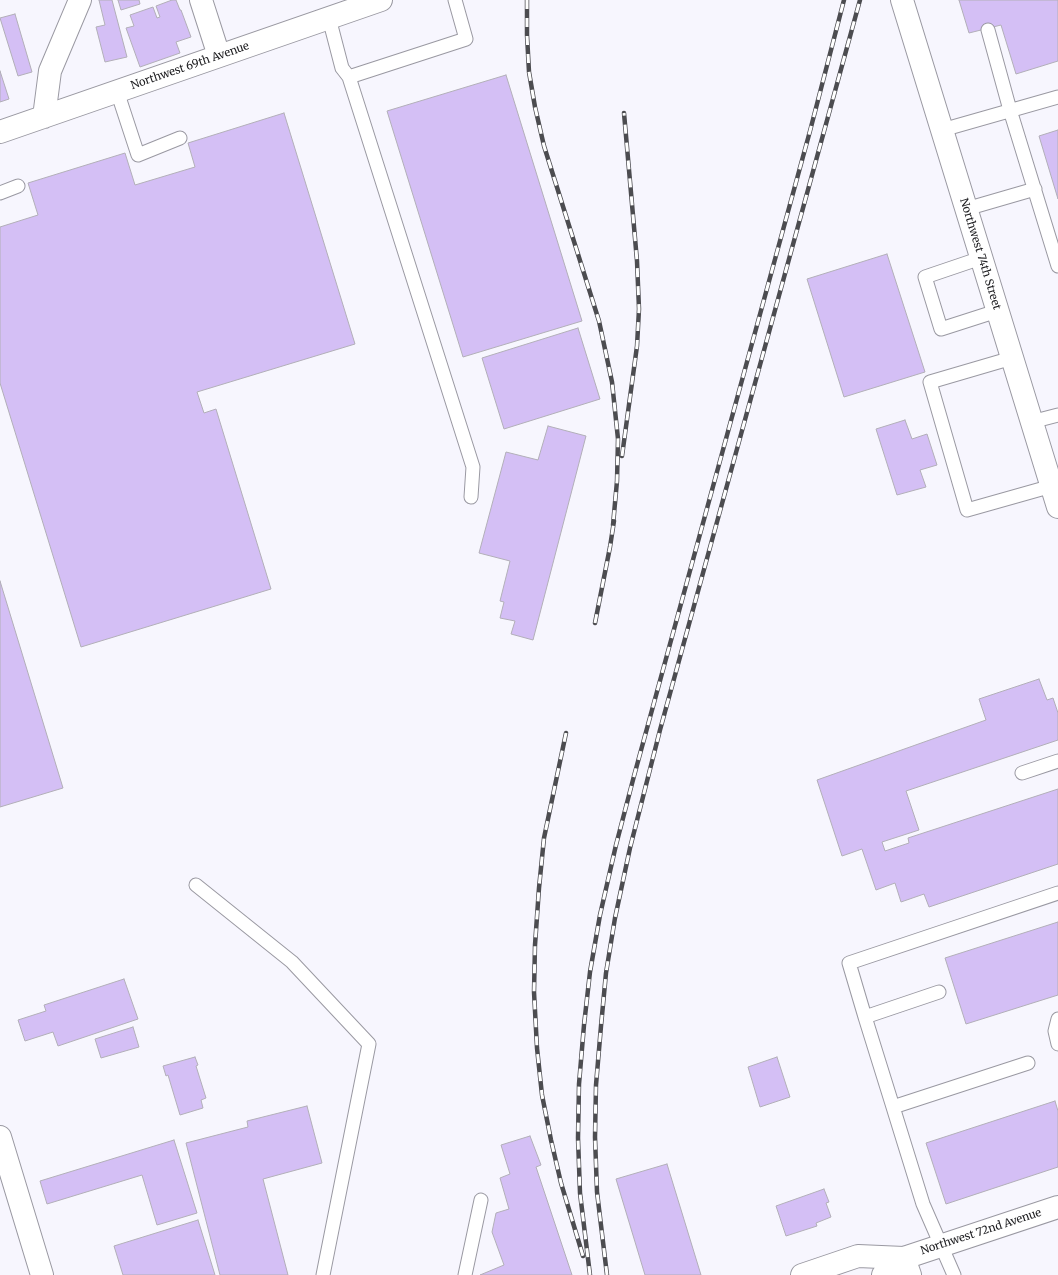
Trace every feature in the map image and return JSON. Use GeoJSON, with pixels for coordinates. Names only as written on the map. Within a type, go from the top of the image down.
{"type":"FeatureCollection","features":[{"type":"Feature","properties":{"kind":"main road"},"geometry":{"type":"LineString","coordinates":[[44,117],[50,71],[80,0]]}},
{"type":"Feature","properties":{"kind":"main road"},"geometry":{"type":"LineString","coordinates":[[201,0],[219,56]]}},
{"type":"Feature","properties":{"kind":"main road","name":"Northwest 69th Avenue"},"geometry":{"type":"LineString","coordinates":[[0,132],[381,0]]}},
{"type":"Feature","properties":{"kind":"main road","name":"Northwest 74th Street"},"geometry":{"type":"LineString","coordinates":[[902,0],[1058,507]]}},
{"type":"Feature","properties":{"kind":"main road"},"geometry":{"type":"LineString","coordinates":[[0,1137],[42,1275]]}},
{"type":"Feature","properties":{"kind":"main road","name":"Northwest 72nd Avenue"},"geometry":{"type":"LineString","coordinates":[[883,1275],[907,1266],[941,1245],[1058,1207]]}},
{"type":"Feature","properties":{"kind":"main road","name":"Northwest 72nd Avenue"},"geometry":{"type":"LineString","coordinates":[[802,1275],[858,1256],[907,1266]]}},
{"type":"Feature","properties":{"kind":"lane"},"geometry":{"type":"LineString","coordinates":[[349,77],[466,39],[455,0]]}},
{"type":"Feature","properties":{"kind":"lane"},"geometry":{"type":"LineString","coordinates":[[328,18],[342,68],[349,77],[473,467],[471,497]]}},
{"type":"Feature","properties":{"kind":"lane"},"geometry":{"type":"LineString","coordinates":[[988,30],[1010,110],[1058,266]]}},
{"type":"Feature","properties":{"kind":"lane"},"geometry":{"type":"LineString","coordinates":[[117,91],[138,154],[180,138]]}},
{"type":"Feature","properties":{"kind":"lane"},"geometry":{"type":"LineString","coordinates":[[942,130],[1058,97]]}},
{"type":"Feature","properties":{"kind":"lane"},"geometry":{"type":"LineString","coordinates":[[0,193],[18,186]]}},
{"type":"Feature","properties":{"kind":"lane"},"geometry":{"type":"LineString","coordinates":[[966,209],[1034,189]]}},
{"type":"Feature","properties":{"kind":"lane"},"geometry":{"type":"LineString","coordinates":[[981,258],[926,277],[941,329],[997,311]]}},
{"type":"Feature","properties":{"kind":"lane"},"geometry":{"type":"LineString","coordinates":[[1012,358],[930,382],[967,510],[1052,486]]}},
{"type":"Feature","properties":{"kind":"lane"},"geometry":{"type":"LineString","coordinates":[[1032,422],[1058,415]]}},
{"type":"Feature","properties":{"kind":"lane"},"geometry":{"type":"LineString","coordinates":[[1022,773],[1058,761]]}},
{"type":"Feature","properties":{"kind":"lane"},"geometry":{"type":"LineString","coordinates":[[196,885],[292,962],[369,1044],[323,1275]]}},
{"type":"Feature","properties":{"kind":"lane"},"geometry":{"type":"LineString","coordinates":[[954,1275],[923,1204],[849,963],[1058,893]]}},
{"type":"Feature","properties":{"kind":"lane"},"geometry":{"type":"LineString","coordinates":[[865,1017],[939,992]]}},
{"type":"Feature","properties":{"kind":"lane"},"geometry":{"type":"LineString","coordinates":[[1058,1019],[1055,1031],[1058,1044]]}},
{"type":"Feature","properties":{"kind":"lane"},"geometry":{"type":"LineString","coordinates":[[893,1107],[1028,1063]]}},
{"type":"Feature","properties":{"kind":"lane"},"geometry":{"type":"LineString","coordinates":[[465,1275],[481,1200]]}},
{"type":"Feature","properties":{"kind":"building"},"geometry":{"type":"Polygon","coordinates":[[[99,0],[112,0],[127,57],[105,62],[96,27],[105,25],[99,0]]]}},
{"type":"Feature","properties":{"kind":"building"},"geometry":{"type":"Polygon","coordinates":[[[118,0],[139,0],[140,4],[121,10],[118,0]]]}},
{"type":"Feature","properties":{"kind":"building"},"geometry":{"type":"Polygon","coordinates":[[[176,0],[191,37],[176,42],[180,53],[140,67],[126,28],[134,26],[130,15],[153,7],[157,18],[160,17],[156,6],[176,0]]]}},
{"type":"Feature","properties":{"kind":"building"},"geometry":{"type":"Polygon","coordinates":[[[959,0],[1058,0],[1058,61],[1016,74],[1001,25],[969,33],[959,0]]]}},
{"type":"Feature","properties":{"kind":"building"},"geometry":{"type":"Polygon","coordinates":[[[15,14],[32,72],[18,76],[0,18],[15,14]]]}},
{"type":"Feature","properties":{"kind":"building"},"geometry":{"type":"Polygon","coordinates":[[[0,71],[9,99],[0,102],[0,71]]]}},
{"type":"Feature","properties":{"kind":"building"},"geometry":{"type":"Polygon","coordinates":[[[506,75],[582,321],[463,357],[387,111],[506,75]]]}},
{"type":"Feature","properties":{"kind":"building"},"geometry":{"type":"Polygon","coordinates":[[[284,113],[355,344],[197,392],[204,413],[216,409],[271,589],[81,647],[0,383],[0,227],[38,215],[28,183],[125,153],[135,185],[195,167],[188,143],[284,113]]]}},
{"type":"Feature","properties":{"kind":"building"},"geometry":{"type":"Polygon","coordinates":[[[1058,130],[1058,199],[1039,136],[1058,130]]]}},
{"type":"Feature","properties":{"kind":"building"},"geometry":{"type":"Polygon","coordinates":[[[887,254],[925,372],[844,397],[807,279],[887,254]]]}},
{"type":"Feature","properties":{"kind":"building"},"geometry":{"type":"Polygon","coordinates":[[[578,328],[600,399],[504,429],[482,358],[578,328]]]}},
{"type":"Feature","properties":{"kind":"building"},"geometry":{"type":"Polygon","coordinates":[[[905,420],[912,439],[927,434],[937,465],[920,470],[926,487],[897,495],[876,429],[905,420]]]}},
{"type":"Feature","properties":{"kind":"building"},"geometry":{"type":"Polygon","coordinates":[[[548,426],[586,436],[533,640],[511,634],[515,621],[500,618],[504,602],[500,601],[510,561],[479,553],[506,452],[538,460],[548,426]]]}},
{"type":"Feature","properties":{"kind":"building"},"geometry":{"type":"Polygon","coordinates":[[[0,581],[63,788],[0,807],[0,581]]]}},
{"type":"Feature","properties":{"kind":"building"},"geometry":{"type":"Polygon","coordinates":[[[1039,679],[1047,700],[1053,698],[1058,713],[1058,740],[906,791],[919,830],[882,842],[885,851],[909,843],[908,838],[1058,789],[1058,864],[929,907],[924,894],[901,902],[895,883],[876,890],[862,849],[842,856],[817,780],[986,720],[979,699],[1039,679]]]}},
{"type":"Feature","properties":{"kind":"building"},"geometry":{"type":"Polygon","coordinates":[[[1058,922],[1058,995],[966,1024],[945,958],[1058,922]]]}},
{"type":"Feature","properties":{"kind":"building"},"geometry":{"type":"Polygon","coordinates":[[[124,979],[138,1019],[58,1046],[53,1032],[25,1041],[18,1020],[46,1011],[44,1005],[124,979]]]}},
{"type":"Feature","properties":{"kind":"building"},"geometry":{"type":"Polygon","coordinates":[[[133,1027],[139,1047],[101,1058],[95,1039],[133,1027]]]}},
{"type":"Feature","properties":{"kind":"building"},"geometry":{"type":"Polygon","coordinates":[[[195,1057],[198,1065],[196,1066],[206,1098],[201,1100],[203,1108],[180,1115],[168,1075],[166,1076],[163,1066],[195,1057]]]}},
{"type":"Feature","properties":{"kind":"building"},"geometry":{"type":"Polygon","coordinates":[[[777,1057],[790,1097],[760,1107],[748,1067],[777,1057]]]}},
{"type":"Feature","properties":{"kind":"building"},"geometry":{"type":"Polygon","coordinates":[[[1055,1101],[1058,1111],[1058,1167],[946,1204],[926,1143],[1055,1101]]]}},
{"type":"Feature","properties":{"kind":"building"},"geometry":{"type":"Polygon","coordinates":[[[307,1106],[322,1163],[263,1179],[288,1275],[220,1275],[186,1143],[248,1127],[247,1121],[307,1106]]]}},
{"type":"Feature","properties":{"kind":"building"},"geometry":{"type":"Polygon","coordinates":[[[530,1136],[541,1165],[536,1167],[572,1275],[480,1275],[504,1265],[492,1232],[496,1213],[509,1209],[500,1178],[510,1174],[501,1145],[530,1136]]]}},
{"type":"Feature","properties":{"kind":"building"},"geometry":{"type":"Polygon","coordinates":[[[174,1140],[197,1213],[157,1225],[142,1175],[47,1204],[40,1181],[174,1140]]]}},
{"type":"Feature","properties":{"kind":"building"},"geometry":{"type":"Polygon","coordinates":[[[667,1164],[701,1275],[645,1275],[616,1179],[667,1164]]]}},
{"type":"Feature","properties":{"kind":"building"},"geometry":{"type":"Polygon","coordinates":[[[824,1189],[829,1202],[826,1203],[831,1217],[816,1223],[817,1226],[786,1236],[776,1206],[824,1189]]]}},
{"type":"Feature","properties":{"kind":"building"},"geometry":{"type":"Polygon","coordinates":[[[198,1220],[215,1275],[123,1275],[114,1246],[198,1220]]]}},
{"type":"Feature","properties":{"kind":"railway"},"geometry":{"type":"LineString","coordinates":[[527,0],[529,72],[535,107],[544,146],[599,321],[612,382],[618,439],[617,481],[613,525]]}},
{"type":"Feature","properties":{"kind":"railway"},"geometry":{"type":"LineString","coordinates":[[590,1275],[580,1193],[578,1138],[579,1084],[590,972],[600,915],[634,776],[810,131],[844,0]]}},
{"type":"Feature","properties":{"kind":"railway"},"geometry":{"type":"LineString","coordinates":[[607,1275],[597,1192],[595,1137],[596,1085],[606,973],[615,918],[630,848],[660,730],[860,0]]}},
{"type":"Feature","properties":{"kind":"railway"},"geometry":{"type":"LineString","coordinates":[[622,456],[637,346],[639,309],[637,261],[624,113]]}},
{"type":"Feature","properties":{"kind":"railway"},"geometry":{"type":"LineString","coordinates":[[595,623],[614,521]]}},
{"type":"Feature","properties":{"kind":"railway"},"geometry":{"type":"LineString","coordinates":[[566,733],[544,838],[535,945],[534,992],[537,1048],[542,1095],[561,1183],[583,1256]]}}]}
